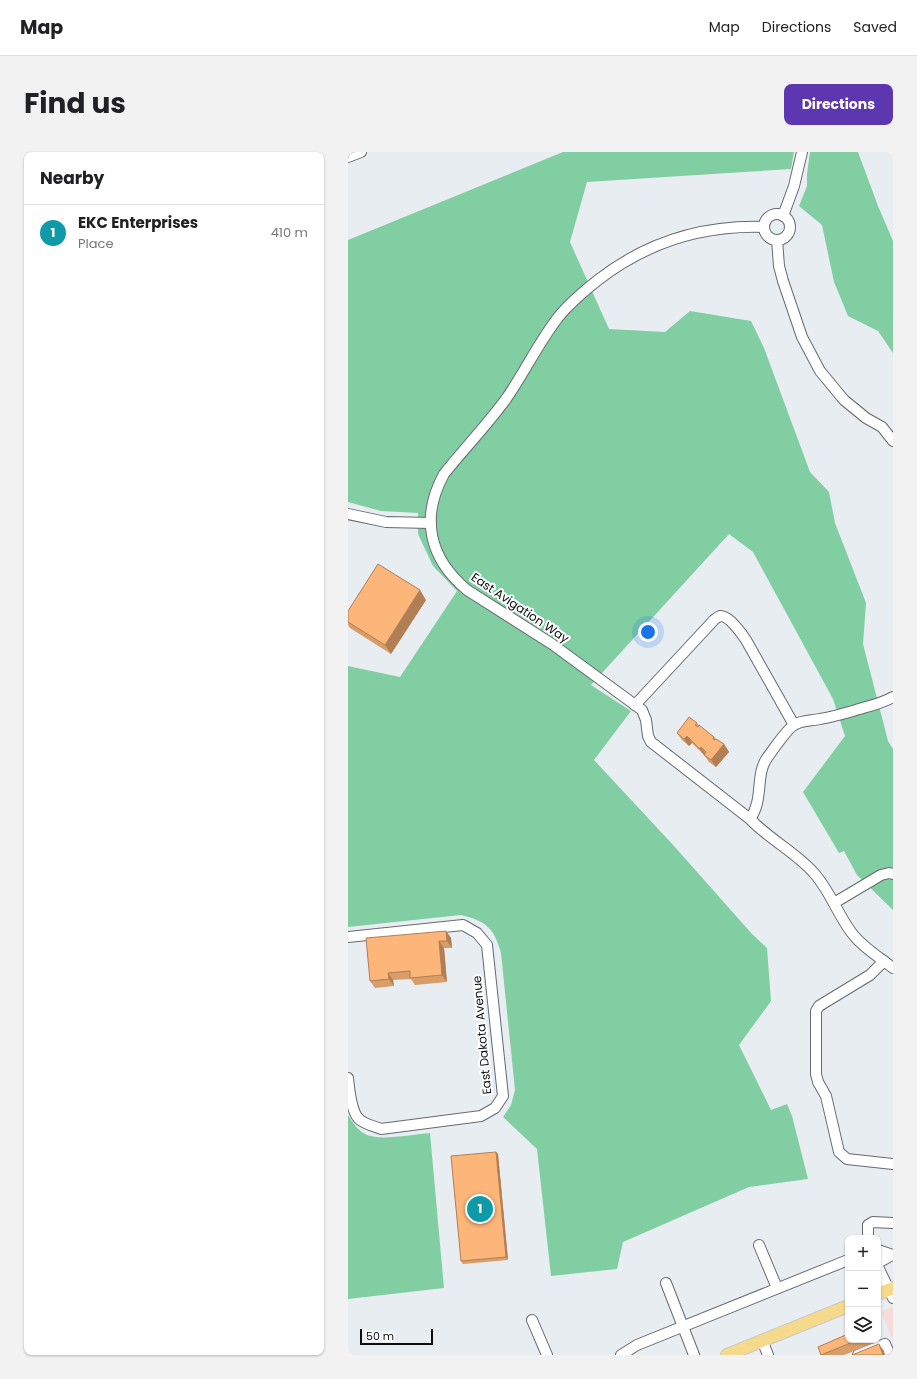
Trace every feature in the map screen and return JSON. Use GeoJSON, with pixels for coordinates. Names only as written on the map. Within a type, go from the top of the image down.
{"type":"FeatureCollection","features":[{"type":"Feature","properties":{"kind":"main road"},"geometry":{"type":"LineString","coordinates":[[727,1355],[740,1353],[762,1340],[845,1307]]}},
{"type":"Feature","properties":{"kind":"street"},"geometry":{"type":"LineString","coordinates":[[348,157],[361,152]]}},
{"type":"Feature","properties":{"kind":"street"},"geometry":{"type":"LineString","coordinates":[[782,216],[794,186],[802,152]]}},
{"type":"Feature","properties":{"kind":"street"},"geometry":{"type":"LineString","coordinates":[[778,214],[782,216],[788,220],[790,230],[784,239],[773,240],[766,234],[764,227],[767,219],[770,216],[778,214]]}},
{"type":"Feature","properties":{"kind":"street","name":"East Avigation Way"},"geometry":{"type":"LineString","coordinates":[[764,227],[727,227],[670,240],[627,261],[609,272],[582,293],[560,315],[506,398],[444,474],[434,498],[431,523],[433,538],[438,554],[445,567],[455,580],[482,600],[552,644],[642,710],[646,720],[648,736],[651,742],[750,819],[763,832],[815,873],[850,931],[857,939],[893,968]]}},
{"type":"Feature","properties":{"kind":"street"},"geometry":{"type":"LineString","coordinates":[[777,240],[779,266],[783,281],[802,337],[820,371],[844,400],[866,418],[882,427],[893,441]]}},
{"type":"Feature","properties":{"kind":"street"},"geometry":{"type":"LineString","coordinates":[[348,514],[386,522],[431,523]]}},
{"type":"Feature","properties":{"kind":"street"},"geometry":{"type":"LineString","coordinates":[[636,705],[714,620],[720,616],[726,617],[743,635],[794,725]]}},
{"type":"Feature","properties":{"kind":"street"},"geometry":{"type":"LineString","coordinates":[[750,819],[757,806],[765,761],[794,725],[801,721],[836,716],[882,703],[893,697]]}},
{"type":"Feature","properties":{"kind":"street"},"geometry":{"type":"LineString","coordinates":[[834,904],[881,875],[889,873],[893,874]]}},
{"type":"Feature","properties":{"kind":"street","name":"East Dakota Avenue"},"geometry":{"type":"LineString","coordinates":[[348,937],[463,925],[477,932],[487,945],[503,1096],[495,1108],[481,1116],[381,1129],[358,1118],[350,1096],[348,1078]]}},
{"type":"Feature","properties":{"kind":"street"},"geometry":{"type":"LineString","coordinates":[[884,961],[870,976],[819,1006],[816,1011],[816,1074],[818,1082],[826,1096],[840,1152],[848,1159],[893,1164]]}},
{"type":"Feature","properties":{"kind":"street"},"geometry":{"type":"LineString","coordinates":[[868,1235],[868,1225],[873,1222],[893,1223]]}},
{"type":"Feature","properties":{"kind":"street"},"geometry":{"type":"LineString","coordinates":[[759,1245],[777,1288]]}},
{"type":"Feature","properties":{"kind":"street"},"geometry":{"type":"LineString","coordinates":[[881,1251],[893,1255]]}},
{"type":"Feature","properties":{"kind":"street"},"geometry":{"type":"LineString","coordinates":[[881,1261],[893,1255]]}},
{"type":"Feature","properties":{"kind":"street"},"geometry":{"type":"LineString","coordinates":[[621,1355],[637,1345],[845,1261]]}},
{"type":"Feature","properties":{"kind":"street"},"geometry":{"type":"LineString","coordinates":[[879,1271],[888,1293]]}},
{"type":"Feature","properties":{"kind":"street"},"geometry":{"type":"LineString","coordinates":[[666,1283],[694,1355]]}},
{"type":"Feature","properties":{"kind":"street"},"geometry":{"type":"LineString","coordinates":[[532,1320],[546,1355]]}},
{"type":"Feature","properties":{"kind":"street"},"geometry":{"type":"LineString","coordinates":[[762,1340],[768,1355]]}},
{"type":"Feature","properties":{"kind":"street"},"geometry":{"type":"LineString","coordinates":[[858,1355],[885,1344],[890,1355]]}},
{"type":"Feature","properties":{"kind":"shaded area"},"geometry":{"type":"Polygon","coordinates":[[[893,1307],[893,1341],[881,1312],[893,1307]]]}},
{"type":"Feature","properties":{"kind":"green space"},"geometry":{"type":"Polygon","coordinates":[[[563,152],[794,152],[791,169],[587,182],[570,242],[609,329],[665,332],[690,311],[751,321],[764,348],[810,472],[829,492],[835,523],[866,603],[863,644],[888,741],[893,749],[893,910],[857,875],[844,851],[839,853],[803,792],[845,736],[833,699],[753,552],[729,534],[591,685],[631,711],[594,760],[674,846],[752,934],[767,948],[771,1001],[739,1045],[771,1110],[787,1104],[792,1116],[808,1179],[749,1187],[623,1242],[617,1269],[551,1276],[537,1149],[503,1117],[511,1105],[515,1090],[501,953],[495,937],[483,923],[461,915],[348,927],[348,666],[400,677],[457,591],[433,566],[418,534],[418,513],[381,511],[348,502],[348,240],[563,152]]]}},
{"type":"Feature","properties":{"kind":"green space"},"geometry":{"type":"Polygon","coordinates":[[[810,152],[858,152],[893,241],[893,353],[878,331],[848,316],[834,282],[822,225],[799,206],[807,186],[810,152]]]}},
{"type":"Feature","properties":{"kind":"green space"},"geometry":{"type":"Polygon","coordinates":[[[348,1115],[358,1129],[373,1137],[430,1133],[444,1288],[348,1299],[348,1115]]]}},
{"type":"Feature","properties":{"kind":"building"},"geometry":{"type":"Polygon","coordinates":[[[378,564],[420,590],[385,645],[348,622],[348,611],[378,564]]]}},
{"type":"Feature","properties":{"kind":"building"},"geometry":{"type":"Polygon","coordinates":[[[689,717],[697,723],[695,725],[698,727],[699,725],[714,737],[713,739],[716,739],[724,744],[711,760],[704,755],[706,752],[701,747],[700,749],[687,736],[684,739],[677,733],[689,717]]]}},
{"type":"Feature","properties":{"kind":"building"},"geometry":{"type":"Polygon","coordinates":[[[446,931],[447,941],[439,941],[442,975],[410,978],[410,971],[388,973],[389,979],[370,981],[366,938],[446,931]]]}},
{"type":"Feature","properties":{"kind":"building"},"geometry":{"type":"Polygon","coordinates":[[[496,1152],[506,1257],[461,1261],[451,1156],[496,1152]]]}},
{"type":"Feature","properties":{"kind":"building"},"geometry":{"type":"Polygon","coordinates":[[[845,1335],[845,1343],[851,1343],[821,1355],[818,1347],[845,1335]]]}},
{"type":"Feature","properties":{"kind":"building"},"geometry":{"type":"Polygon","coordinates":[[[879,1344],[883,1355],[852,1355],[879,1344]]]}},
{"type":"Feature","properties":{"kind":"place","name":"EKC Enterprises"},"geometry":{"type":"Point","coordinates":[480,1209]}}]}
